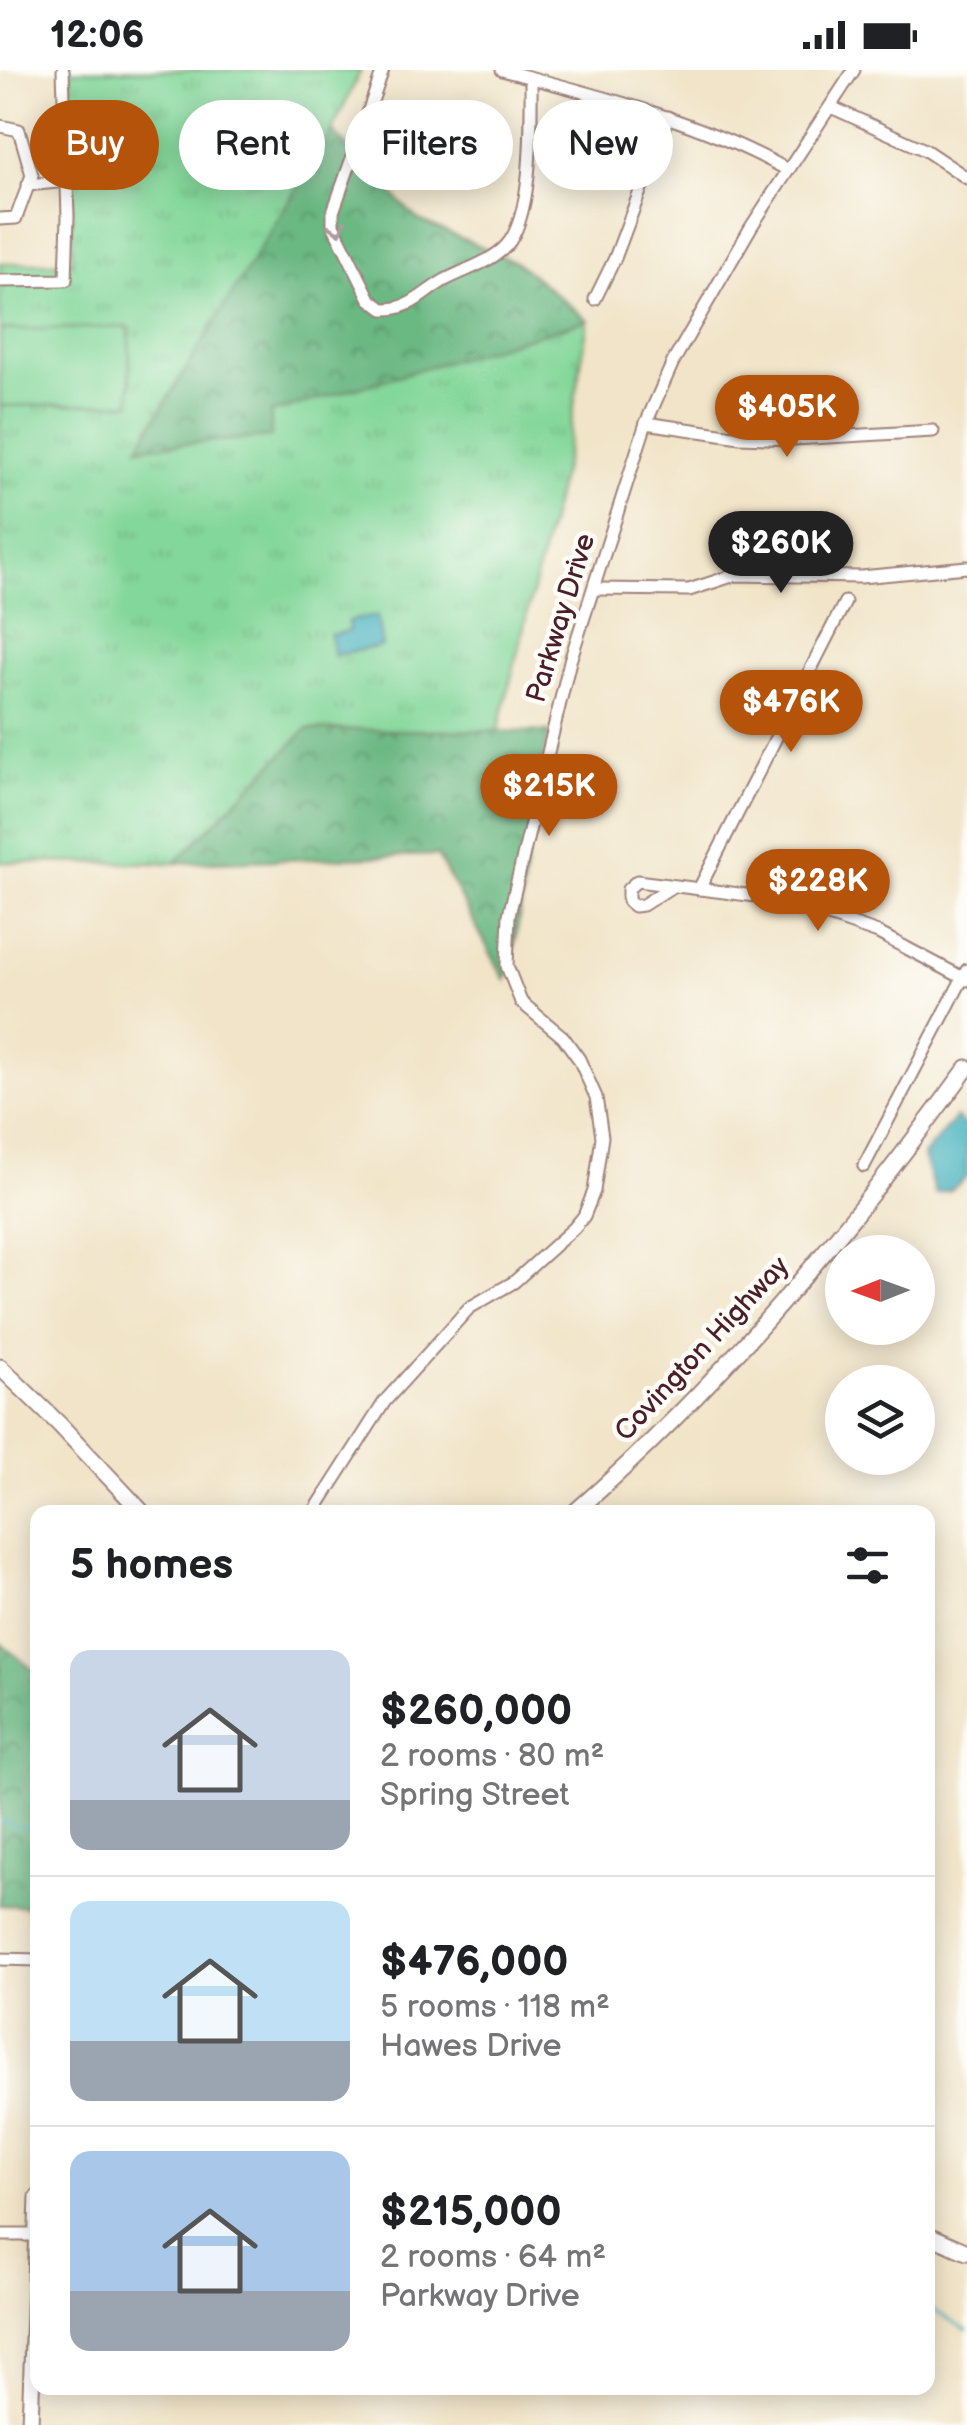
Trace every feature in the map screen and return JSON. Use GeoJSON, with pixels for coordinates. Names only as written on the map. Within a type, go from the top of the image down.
{"type":"FeatureCollection","features":[{"type":"Feature","properties":{"kind":"main road","name":"Covington Highway"},"geometry":{"type":"LineString","coordinates":[[583,1505],[638,1457],[732,1360],[819,1258],[967,1068]]}},
{"type":"Feature","properties":{"kind":"main road"},"geometry":{"type":"LineString","coordinates":[[0,1367],[135,1505]]}},
{"type":"Feature","properties":{"kind":"main road"},"geometry":{"type":"LineString","coordinates":[[935,2237],[967,2252]]}},
{"type":"Feature","properties":{"kind":"main road"},"geometry":{"type":"LineString","coordinates":[[30,2425],[31,2395]]}},
{"type":"Feature","properties":{"kind":"street"},"geometry":{"type":"LineString","coordinates":[[63,70],[64,100]]}},
{"type":"Feature","properties":{"kind":"street"},"geometry":{"type":"LineString","coordinates":[[383,70],[333,212],[333,224],[370,299],[383,309],[408,306],[442,281],[506,247],[514,234],[529,179],[532,78]]}},
{"type":"Feature","properties":{"kind":"street"},"geometry":{"type":"LineString","coordinates":[[502,70],[617,100]]}},
{"type":"Feature","properties":{"kind":"street","name":"Parkway Drive"},"geometry":{"type":"LineString","coordinates":[[318,1505],[384,1401],[469,1308],[514,1282],[574,1228],[584,1216],[594,1191],[602,1137],[591,1084],[563,1037],[521,1002],[507,966],[510,914],[518,878],[570,661],[646,423],[673,362],[788,170],[854,70]]}},
{"type":"Feature","properties":{"kind":"street"},"geometry":{"type":"LineString","coordinates":[[831,107],[925,150],[967,178]]}},
{"type":"Feature","properties":{"kind":"street"},"geometry":{"type":"LineString","coordinates":[[673,119],[744,146],[788,170]]}},
{"type":"Feature","properties":{"kind":"street"},"geometry":{"type":"LineString","coordinates":[[0,126],[19,130],[32,176],[16,218],[0,219]]}},
{"type":"Feature","properties":{"kind":"street"},"geometry":{"type":"LineString","coordinates":[[0,281],[66,280],[68,190]]}},
{"type":"Feature","properties":{"kind":"street"},"geometry":{"type":"LineString","coordinates":[[595,300],[641,190]]}},
{"type":"Feature","properties":{"kind":"street"},"geometry":{"type":"LineString","coordinates":[[646,423],[740,437],[794,439],[932,432]]}},
{"type":"Feature","properties":{"kind":"street"},"geometry":{"type":"LineString","coordinates":[[595,589],[688,590],[735,575],[861,577],[967,567]]}},
{"type":"Feature","properties":{"kind":"street"},"geometry":{"type":"LineString","coordinates":[[699,890],[845,602]]}},
{"type":"Feature","properties":{"kind":"street"},"geometry":{"type":"LineString","coordinates":[[671,887],[779,899],[878,933],[966,976],[864,1166]]}},
{"type":"Feature","properties":{"kind":"street"},"geometry":{"type":"LineString","coordinates":[[0,1959],[30,1960]]}},
{"type":"Feature","properties":{"kind":"street"},"geometry":{"type":"LineString","coordinates":[[0,2235],[30,2235]]}},
{"type":"Feature","properties":{"kind":"green space"},"geometry":{"type":"Polygon","coordinates":[[[70,70],[361,70],[325,142],[325,100],[179,100],[179,190],[296,190],[138,447],[271,437],[271,413],[588,320],[565,460],[498,731],[307,729],[175,863],[0,862],[0,263],[72,263],[71,190],[159,190],[159,100],[70,100],[70,70]]]}},
{"type":"Feature","properties":{"kind":"green space"},"geometry":{"type":"Polygon","coordinates":[[[332,131],[345,144],[345,190],[389,190],[417,219],[516,262],[588,320],[271,413],[272,437],[137,447],[296,190],[325,190],[325,142],[332,131]]]}},
{"type":"Feature","properties":{"kind":"green space"},"geometry":{"type":"Polygon","coordinates":[[[129,327],[131,403],[0,406],[0,330],[129,327]]]}},
{"type":"Feature","properties":{"kind":"green space"},"geometry":{"type":"Polygon","coordinates":[[[307,729],[550,732],[506,981],[437,855],[175,863],[307,729]]]}},
{"type":"Feature","properties":{"kind":"green space"},"geometry":{"type":"Polygon","coordinates":[[[0,1643],[30,1667],[30,1907],[0,1905],[0,1643]]]}},
{"type":"Feature","properties":{"kind":"water"},"geometry":{"type":"Polygon","coordinates":[[[377,616],[382,646],[334,655],[330,635],[349,631],[348,621],[377,616]]]}},
{"type":"Feature","properties":{"kind":"water"},"geometry":{"type":"Polygon","coordinates":[[[956,1117],[967,1129],[967,1177],[951,1190],[935,1193],[923,1156],[956,1117]]]}},
{"type":"Feature","properties":{"kind":"waterway"},"geometry":{"type":"LineString","coordinates":[[0,1822],[30,1829]]}},
{"type":"Feature","properties":{"kind":"waterway"},"geometry":{"type":"LineString","coordinates":[[935,2311],[967,2330]]}}]}
